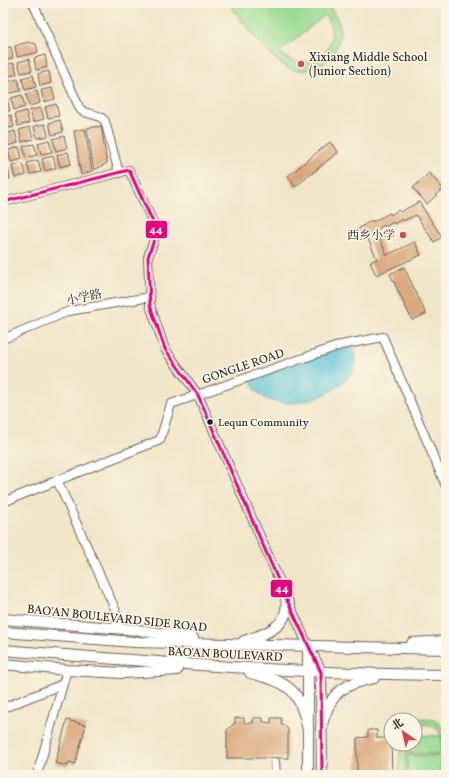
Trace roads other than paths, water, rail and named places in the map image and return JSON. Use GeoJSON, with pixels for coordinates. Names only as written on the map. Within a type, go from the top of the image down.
{"type":"FeatureCollection","features":[{"type":"Feature","properties":{"kind":"main road"},"geometry":{"type":"LineString","coordinates":[[232,643],[268,632],[281,623],[286,612],[286,598]]}},
{"type":"Feature","properties":{"kind":"main road","name":"BAO'AN BOULEVARD SIDE ROAD"},"geometry":{"type":"LineString","coordinates":[[3,618],[119,629],[232,643]]}},
{"type":"Feature","properties":{"kind":"main road","name":"BAO'AN BOULEVARD"},"geometry":{"type":"LineString","coordinates":[[3,632],[136,642],[446,649]]}},
{"type":"Feature","properties":{"kind":"main road"},"geometry":{"type":"LineString","coordinates":[[340,647],[446,640]]}},
{"type":"Feature","properties":{"kind":"main road"},"geometry":{"type":"LineString","coordinates":[[308,646],[308,775]]}},
{"type":"Feature","properties":{"kind":"main road"},"geometry":{"type":"LineString","coordinates":[[308,646],[321,672],[322,775]]}},
{"type":"Feature","properties":{"kind":"main road","name":"BAO'AN BOULEVARD"},"geometry":{"type":"LineString","coordinates":[[3,650],[220,667],[307,672],[446,675]]}},
{"type":"Feature","properties":{"kind":"main road"},"geometry":{"type":"LineString","coordinates":[[3,664],[123,673],[220,667],[270,679],[289,688],[299,698],[308,730]]}},
{"type":"Feature","properties":{"kind":"main road"},"geometry":{"type":"LineString","coordinates":[[321,728],[328,703],[338,692],[366,679],[391,674],[446,680]]}},
{"type":"Feature","properties":{"kind":"street"},"geometry":{"type":"LineString","coordinates":[[33,3],[80,109],[82,112],[99,115],[105,121],[119,173]]}},
{"type":"Feature","properties":{"kind":"street"},"geometry":{"type":"LineString","coordinates":[[3,202],[129,170],[157,231],[148,258],[150,305],[165,349],[198,395],[308,646]]}},
{"type":"Feature","properties":{"kind":"street","name":"小学路"},"geometry":{"type":"LineString","coordinates":[[3,339],[69,311],[150,297]]}},
{"type":"Feature","properties":{"kind":"street","name":"GONGLE ROAD"},"geometry":{"type":"LineString","coordinates":[[3,502],[160,440],[171,404],[341,345],[383,337],[446,486]]}},
{"type":"Feature","properties":{"kind":"street"},"geometry":{"type":"LineString","coordinates":[[57,480],[115,609],[119,629]]}},
{"type":"Feature","properties":{"kind":"street"},"geometry":{"type":"LineString","coordinates":[[37,775],[67,670]]}},
{"type":"Feature","properties":{"kind":"street"},"geometry":{"type":"LineString","coordinates":[[3,708],[63,684]]}},
{"type":"Feature","properties":{"kind":"street"},"geometry":{"type":"LineString","coordinates":[[276,762],[276,775]]}},
{"type":"Feature","properties":{"kind":"water"},"geometry":{"type":"Polygon","coordinates":[[[353,347],[356,359],[352,372],[341,384],[326,393],[308,400],[290,403],[273,401],[259,393],[250,379],[343,348],[353,347]]]}},
{"type":"Feature","properties":{"kind":"place","name":"Xixiang Middle School (Junior Section)"},"geometry":{"type":"Point","coordinates":[301,64]}},
{"type":"Feature","properties":{"kind":"place","name":"西乡小学"},"geometry":{"type":"Point","coordinates":[403,235]}},
{"type":"Feature","properties":{"kind":"place","name":"Lequn Community"},"geometry":{"type":"Point","coordinates":[210,422]}}]}
